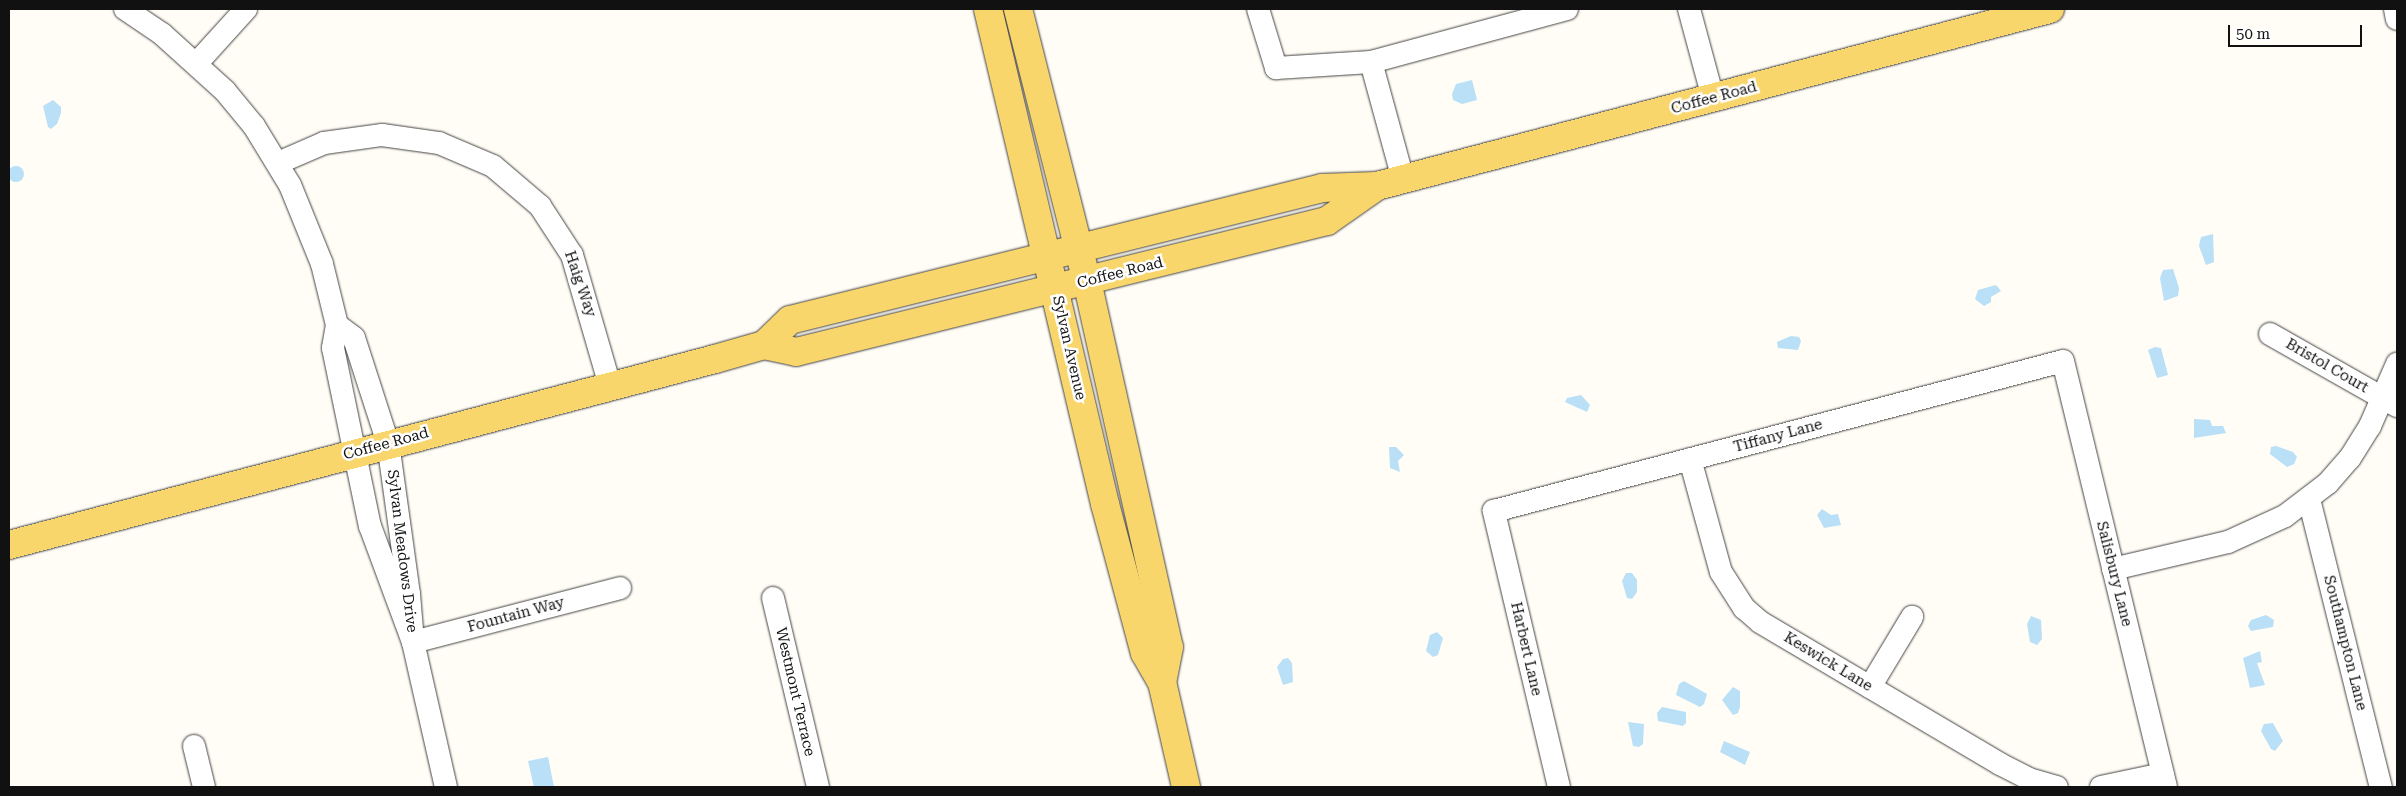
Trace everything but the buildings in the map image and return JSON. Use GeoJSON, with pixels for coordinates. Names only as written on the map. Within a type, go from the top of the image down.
{"type":"FeatureCollection","features":[{"type":"Feature","properties":{"kind":"main road","name":"Sylvan Avenue"},"geometry":{"type":"LineString","coordinates":[[988,9],[1049,257],[1105,504],[1145,653],[1162,682],[1186,787]]}},
{"type":"Feature","properties":{"kind":"main road","name":"Sylvan Avenue"},"geometry":{"type":"LineString","coordinates":[[1018,9],[1087,281],[1169,648],[1162,682]]}},
{"type":"Feature","properties":{"kind":"main road","name":"Coffee Road"},"geometry":{"type":"LineString","coordinates":[[764,345],[790,320],[1322,188],[1378,186],[2050,9]]}},
{"type":"Feature","properties":{"kind":"main road","name":"Coffee Road"},"geometry":{"type":"LineString","coordinates":[[9,545],[388,443],[764,345],[796,352],[1327,221],[1378,186]]}},
{"type":"Feature","properties":{"kind":"street","name":"Sylvan Meadows Drive"},"geometry":{"type":"LineString","coordinates":[[124,9],[197,63],[254,126],[278,163],[310,228],[337,324],[333,348],[370,526],[413,642],[446,787]]}},
{"type":"Feature","properties":{"kind":"street"},"geometry":{"type":"LineString","coordinates":[[197,63],[246,9]]}},
{"type":"Feature","properties":{"kind":"street"},"geometry":{"type":"LineString","coordinates":[[1258,9],[1276,68],[1371,62],[1567,9]]}},
{"type":"Feature","properties":{"kind":"street"},"geometry":{"type":"LineString","coordinates":[[1689,9],[1713,98]]}},
{"type":"Feature","properties":{"kind":"street"},"geometry":{"type":"LineString","coordinates":[[2395,9],[2397,19]]}},
{"type":"Feature","properties":{"kind":"street"},"geometry":{"type":"LineString","coordinates":[[1371,62],[1404,179]]}},
{"type":"Feature","properties":{"kind":"street","name":"Haig Way"},"geometry":{"type":"LineString","coordinates":[[278,163],[324,143],[382,135],[440,143],[493,166],[540,206],[572,255],[610,386]]}},
{"type":"Feature","properties":{"kind":"street","name":"Sylvan Meadows Drive"},"geometry":{"type":"LineString","coordinates":[[337,324],[354,338],[388,443],[409,594],[413,642]]}},
{"type":"Feature","properties":{"kind":"street","name":"Bristol Court"},"geometry":{"type":"LineString","coordinates":[[2270,334],[2390,402]]}},
{"type":"Feature","properties":{"kind":"street","name":"Tiffany Lane"},"geometry":{"type":"LineString","coordinates":[[1494,511],[2063,361]]}},
{"type":"Feature","properties":{"kind":"street","name":"Salisbury Lane"},"geometry":{"type":"LineString","coordinates":[[2063,361],[2164,781]]}},
{"type":"Feature","properties":{"kind":"street"},"geometry":{"type":"LineString","coordinates":[[2113,569],[2238,538],[2285,516],[2309,499],[2350,458],[2370,426],[2390,402],[2397,364]]}},
{"type":"Feature","properties":{"kind":"street","name":"Keswick Lane"},"geometry":{"type":"LineString","coordinates":[[1690,459],[1721,572],[1731,591],[1760,622],[2000,764],[2029,779],[2057,787]]}},
{"type":"Feature","properties":{"kind":"street","name":"Southampton Lane"},"geometry":{"type":"LineString","coordinates":[[2309,499],[2381,787]]}},
{"type":"Feature","properties":{"kind":"street","name":"Harbert Lane"},"geometry":{"type":"LineString","coordinates":[[1494,511],[1559,787]]}},
{"type":"Feature","properties":{"kind":"street","name":"Fountain Way"},"geometry":{"type":"LineString","coordinates":[[413,642],[620,588]]}},
{"type":"Feature","properties":{"kind":"street","name":"Westmont Terrace"},"geometry":{"type":"LineString","coordinates":[[773,598],[818,787]]}},
{"type":"Feature","properties":{"kind":"street"},"geometry":{"type":"LineString","coordinates":[[1870,687],[1912,617]]}},
{"type":"Feature","properties":{"kind":"street"},"geometry":{"type":"LineString","coordinates":[[194,746],[204,787]]}},
{"type":"Feature","properties":{"kind":"street"},"geometry":{"type":"LineString","coordinates":[[2101,787],[2164,781]]}},
{"type":"Feature","properties":{"kind":"water"},"geometry":{"type":"Polygon","coordinates":[[[1472,80],[1477,100],[1462,104],[1453,100],[1452,94],[1456,84],[1472,80]]]}},
{"type":"Feature","properties":{"kind":"water"},"geometry":{"type":"Polygon","coordinates":[[[53,100],[61,107],[61,113],[57,124],[51,129],[48,127],[43,106],[53,100]]]}},
{"type":"Feature","properties":{"kind":"water"},"geometry":{"type":"Polygon","coordinates":[[[16,166],[22,168],[24,174],[22,180],[16,182],[10,180],[8,174],[10,168],[16,166]]]}},
{"type":"Feature","properties":{"kind":"water"},"geometry":{"type":"Polygon","coordinates":[[[2213,234],[2214,262],[2206,265],[2199,246],[2201,237],[2213,234]]]}},
{"type":"Feature","properties":{"kind":"water"},"geometry":{"type":"Polygon","coordinates":[[[2173,269],[2179,288],[2178,296],[2164,301],[2160,278],[2163,270],[2173,269]]]}},
{"type":"Feature","properties":{"kind":"water"},"geometry":{"type":"Polygon","coordinates":[[[1996,285],[2001,291],[1991,297],[1991,302],[1984,306],[1975,299],[1978,290],[1996,285]]]}},
{"type":"Feature","properties":{"kind":"water"},"geometry":{"type":"Polygon","coordinates":[[[1791,336],[1799,337],[1801,341],[1798,350],[1778,348],[1777,342],[1791,336]]]}},
{"type":"Feature","properties":{"kind":"water"},"geometry":{"type":"Polygon","coordinates":[[[2155,347],[2161,348],[2168,375],[2157,378],[2148,350],[2155,347]]]}},
{"type":"Feature","properties":{"kind":"water"},"geometry":{"type":"Polygon","coordinates":[[[1581,395],[1590,405],[1587,412],[1565,402],[1567,398],[1581,395]]]}},
{"type":"Feature","properties":{"kind":"water"},"geometry":{"type":"Polygon","coordinates":[[[2194,419],[2210,420],[2212,426],[2223,426],[2226,433],[2194,438],[2194,419]]]}},
{"type":"Feature","properties":{"kind":"water"},"geometry":{"type":"Polygon","coordinates":[[[2276,446],[2293,452],[2297,457],[2294,464],[2287,467],[2270,454],[2271,447],[2276,446]]]}},
{"type":"Feature","properties":{"kind":"water"},"geometry":{"type":"Polygon","coordinates":[[[1389,447],[1396,447],[1404,455],[1398,461],[1400,472],[1390,468],[1389,447]]]}},
{"type":"Feature","properties":{"kind":"water"},"geometry":{"type":"Polygon","coordinates":[[[1822,509],[1831,515],[1838,514],[1841,525],[1824,528],[1817,515],[1822,509]]]}},
{"type":"Feature","properties":{"kind":"water"},"geometry":{"type":"Polygon","coordinates":[[[1626,573],[1632,573],[1637,580],[1637,592],[1632,599],[1627,598],[1622,581],[1626,573]]]}},
{"type":"Feature","properties":{"kind":"water"},"geometry":{"type":"Polygon","coordinates":[[[2266,615],[2274,620],[2273,627],[2251,631],[2248,626],[2251,620],[2266,615]]]}},
{"type":"Feature","properties":{"kind":"water"},"geometry":{"type":"Polygon","coordinates":[[[2031,616],[2041,620],[2042,639],[2037,645],[2030,642],[2027,624],[2031,616]]]}},
{"type":"Feature","properties":{"kind":"water"},"geometry":{"type":"Polygon","coordinates":[[[1437,632],[1443,638],[1438,655],[1433,657],[1426,651],[1430,635],[1437,632]]]}},
{"type":"Feature","properties":{"kind":"water"},"geometry":{"type":"Polygon","coordinates":[[[2260,651],[2262,662],[2257,663],[2265,685],[2250,688],[2243,658],[2260,651]]]}},
{"type":"Feature","properties":{"kind":"water"},"geometry":{"type":"Polygon","coordinates":[[[1288,658],[1292,663],[1293,682],[1283,685],[1277,667],[1283,659],[1288,658]]]}},
{"type":"Feature","properties":{"kind":"water"},"geometry":{"type":"Polygon","coordinates":[[[1684,681],[1707,694],[1704,704],[1700,707],[1676,695],[1679,684],[1684,681]]]}},
{"type":"Feature","properties":{"kind":"water"},"geometry":{"type":"Polygon","coordinates":[[[1733,687],[1740,691],[1740,707],[1738,713],[1733,715],[1722,700],[1733,687]]]}},
{"type":"Feature","properties":{"kind":"water"},"geometry":{"type":"Polygon","coordinates":[[[1662,707],[1686,712],[1686,723],[1683,726],[1658,721],[1657,713],[1662,707]]]}},
{"type":"Feature","properties":{"kind":"water"},"geometry":{"type":"Polygon","coordinates":[[[1628,722],[1644,724],[1643,744],[1639,747],[1633,746],[1628,722]]]}},
{"type":"Feature","properties":{"kind":"water"},"geometry":{"type":"Polygon","coordinates":[[[2273,723],[2283,741],[2275,751],[2271,749],[2261,731],[2264,724],[2273,723]]]}},
{"type":"Feature","properties":{"kind":"water"},"geometry":{"type":"Polygon","coordinates":[[[1724,741],[1750,752],[1745,765],[1720,752],[1724,741]]]}},
{"type":"Feature","properties":{"kind":"water"},"geometry":{"type":"Polygon","coordinates":[[[548,757],[554,787],[534,787],[528,761],[548,757]]]}}]}
